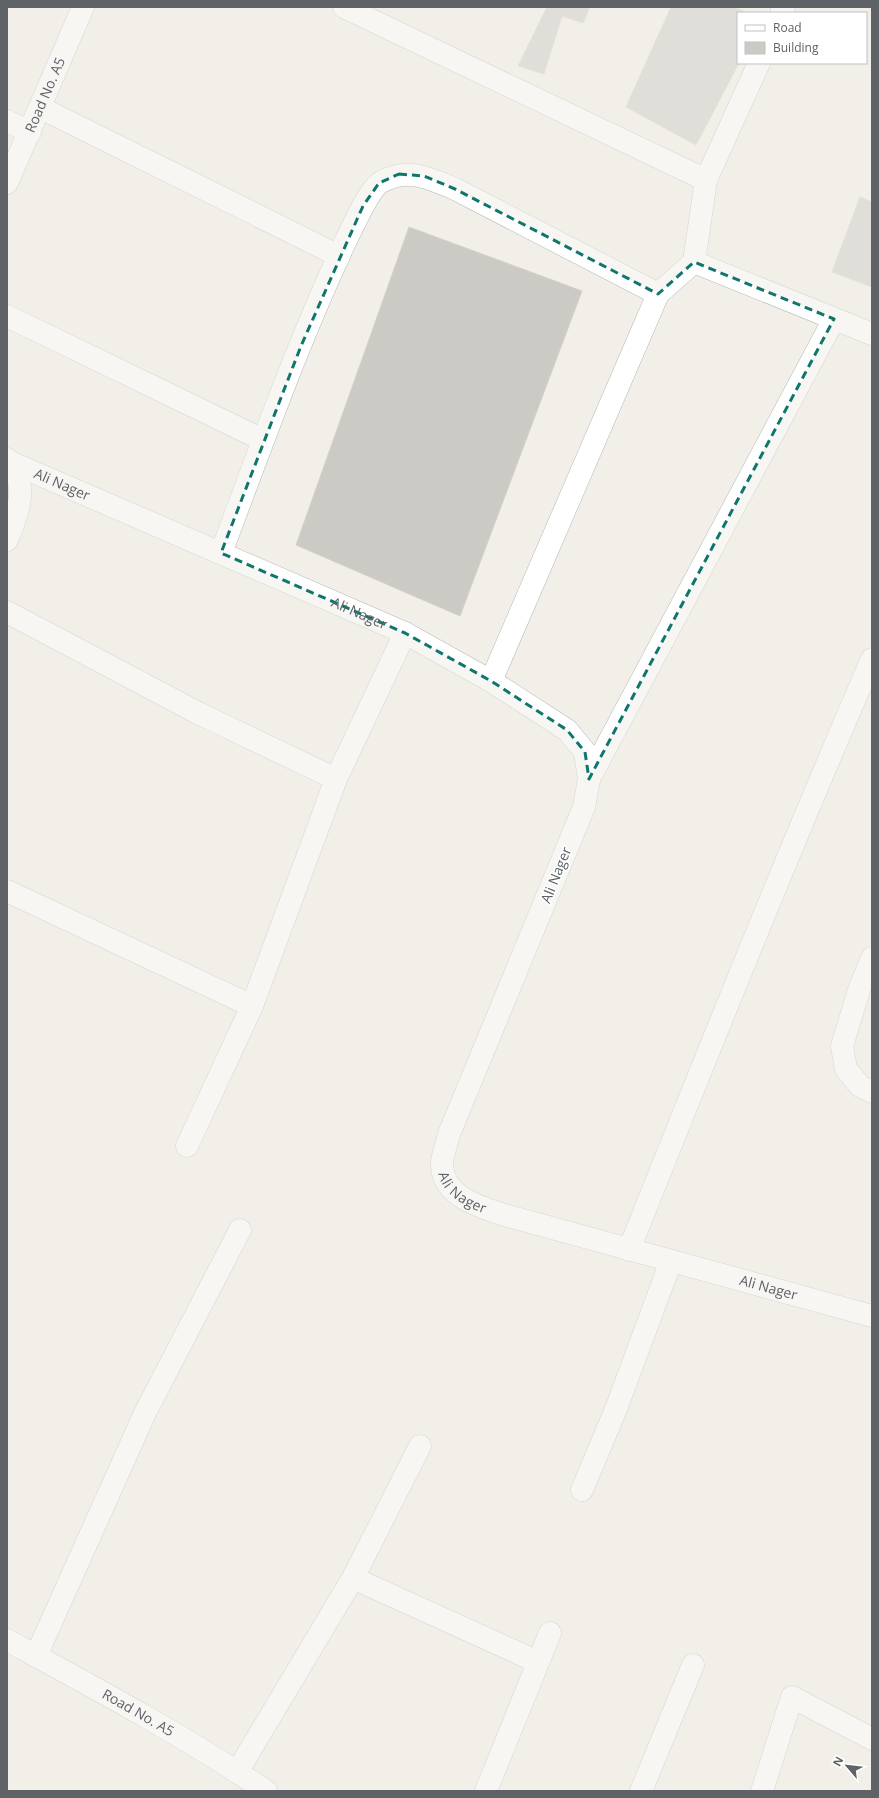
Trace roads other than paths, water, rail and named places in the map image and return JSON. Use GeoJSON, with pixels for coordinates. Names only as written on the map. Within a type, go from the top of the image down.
{"type":"FeatureCollection","features":[{"type":"Feature","properties":{"kind":"street","name":"Road No. A5"},"geometry":{"type":"LineString","coordinates":[[7,183],[41,108],[83,7]]}},
{"type":"Feature","properties":{"kind":"street"},"geometry":{"type":"LineString","coordinates":[[344,7],[706,180]]}},
{"type":"Feature","properties":{"kind":"street"},"geometry":{"type":"LineString","coordinates":[[491,681],[658,294],[694,262],[706,180],[759,64]]}},
{"type":"Feature","properties":{"kind":"street"},"geometry":{"type":"LineString","coordinates":[[41,108],[339,256]]}},
{"type":"Feature","properties":{"kind":"street"},"geometry":{"type":"LineString","coordinates":[[7,121],[30,132]]}},
{"type":"Feature","properties":{"kind":"street"},"geometry":{"type":"LineString","coordinates":[[221,553],[263,440],[339,256],[363,206],[379,183],[399,174],[424,176],[455,188],[658,294]]}},
{"type":"Feature","properties":{"kind":"street"},"geometry":{"type":"LineString","coordinates":[[694,262],[872,334]]}},
{"type":"Feature","properties":{"kind":"street"},"geometry":{"type":"LineString","coordinates":[[7,316],[263,440]]}},
{"type":"Feature","properties":{"kind":"street"},"geometry":{"type":"LineString","coordinates":[[589,779],[834,319]]}},
{"type":"Feature","properties":{"kind":"street"},"geometry":{"type":"LineString","coordinates":[[7,540],[16,516],[21,490],[19,475],[8,460]]}},
{"type":"Feature","properties":{"kind":"street","name":"Ali Nager"},"geometry":{"type":"LineString","coordinates":[[8,460],[405,633],[491,681],[567,730],[585,752],[589,779],[584,807],[449,1134],[442,1162],[447,1185],[468,1203],[501,1214],[872,1316]]}},
{"type":"Feature","properties":{"kind":"street"},"geometry":{"type":"LineString","coordinates":[[7,612],[198,713],[336,780]]}},
{"type":"Feature","properties":{"kind":"street"},"geometry":{"type":"LineString","coordinates":[[187,1146],[252,1006],[336,780],[405,633]]}},
{"type":"Feature","properties":{"kind":"street"},"geometry":{"type":"LineString","coordinates":[[629,1250],[748,950],[872,659]]}},
{"type":"Feature","properties":{"kind":"street"},"geometry":{"type":"LineString","coordinates":[[7,891],[252,1006]]}},
{"type":"Feature","properties":{"kind":"street"},"geometry":{"type":"LineString","coordinates":[[872,958],[859,990],[842,1046],[846,1069],[860,1086],[872,1092]]}},
{"type":"Feature","properties":{"kind":"street"},"geometry":{"type":"LineString","coordinates":[[36,1656],[145,1412],[240,1230]]}},
{"type":"Feature","properties":{"kind":"street"},"geometry":{"type":"LineString","coordinates":[[582,1490],[616,1409],[671,1261]]}},
{"type":"Feature","properties":{"kind":"street"},"geometry":{"type":"LineString","coordinates":[[238,1772],[353,1578],[420,1446]]}},
{"type":"Feature","properties":{"kind":"street"},"geometry":{"type":"LineString","coordinates":[[353,1578],[538,1662]]}},
{"type":"Feature","properties":{"kind":"street"},"geometry":{"type":"LineString","coordinates":[[486,1791],[550,1633]]}},
{"type":"Feature","properties":{"kind":"street","name":"Road No. A5"},"geometry":{"type":"LineString","coordinates":[[7,1640],[101,1691],[238,1772],[266,1791]]}},
{"type":"Feature","properties":{"kind":"street"},"geometry":{"type":"LineString","coordinates":[[642,1791],[693,1665]]}},
{"type":"Feature","properties":{"kind":"street"},"geometry":{"type":"LineString","coordinates":[[762,1791],[792,1697],[872,1739]]}}]}
